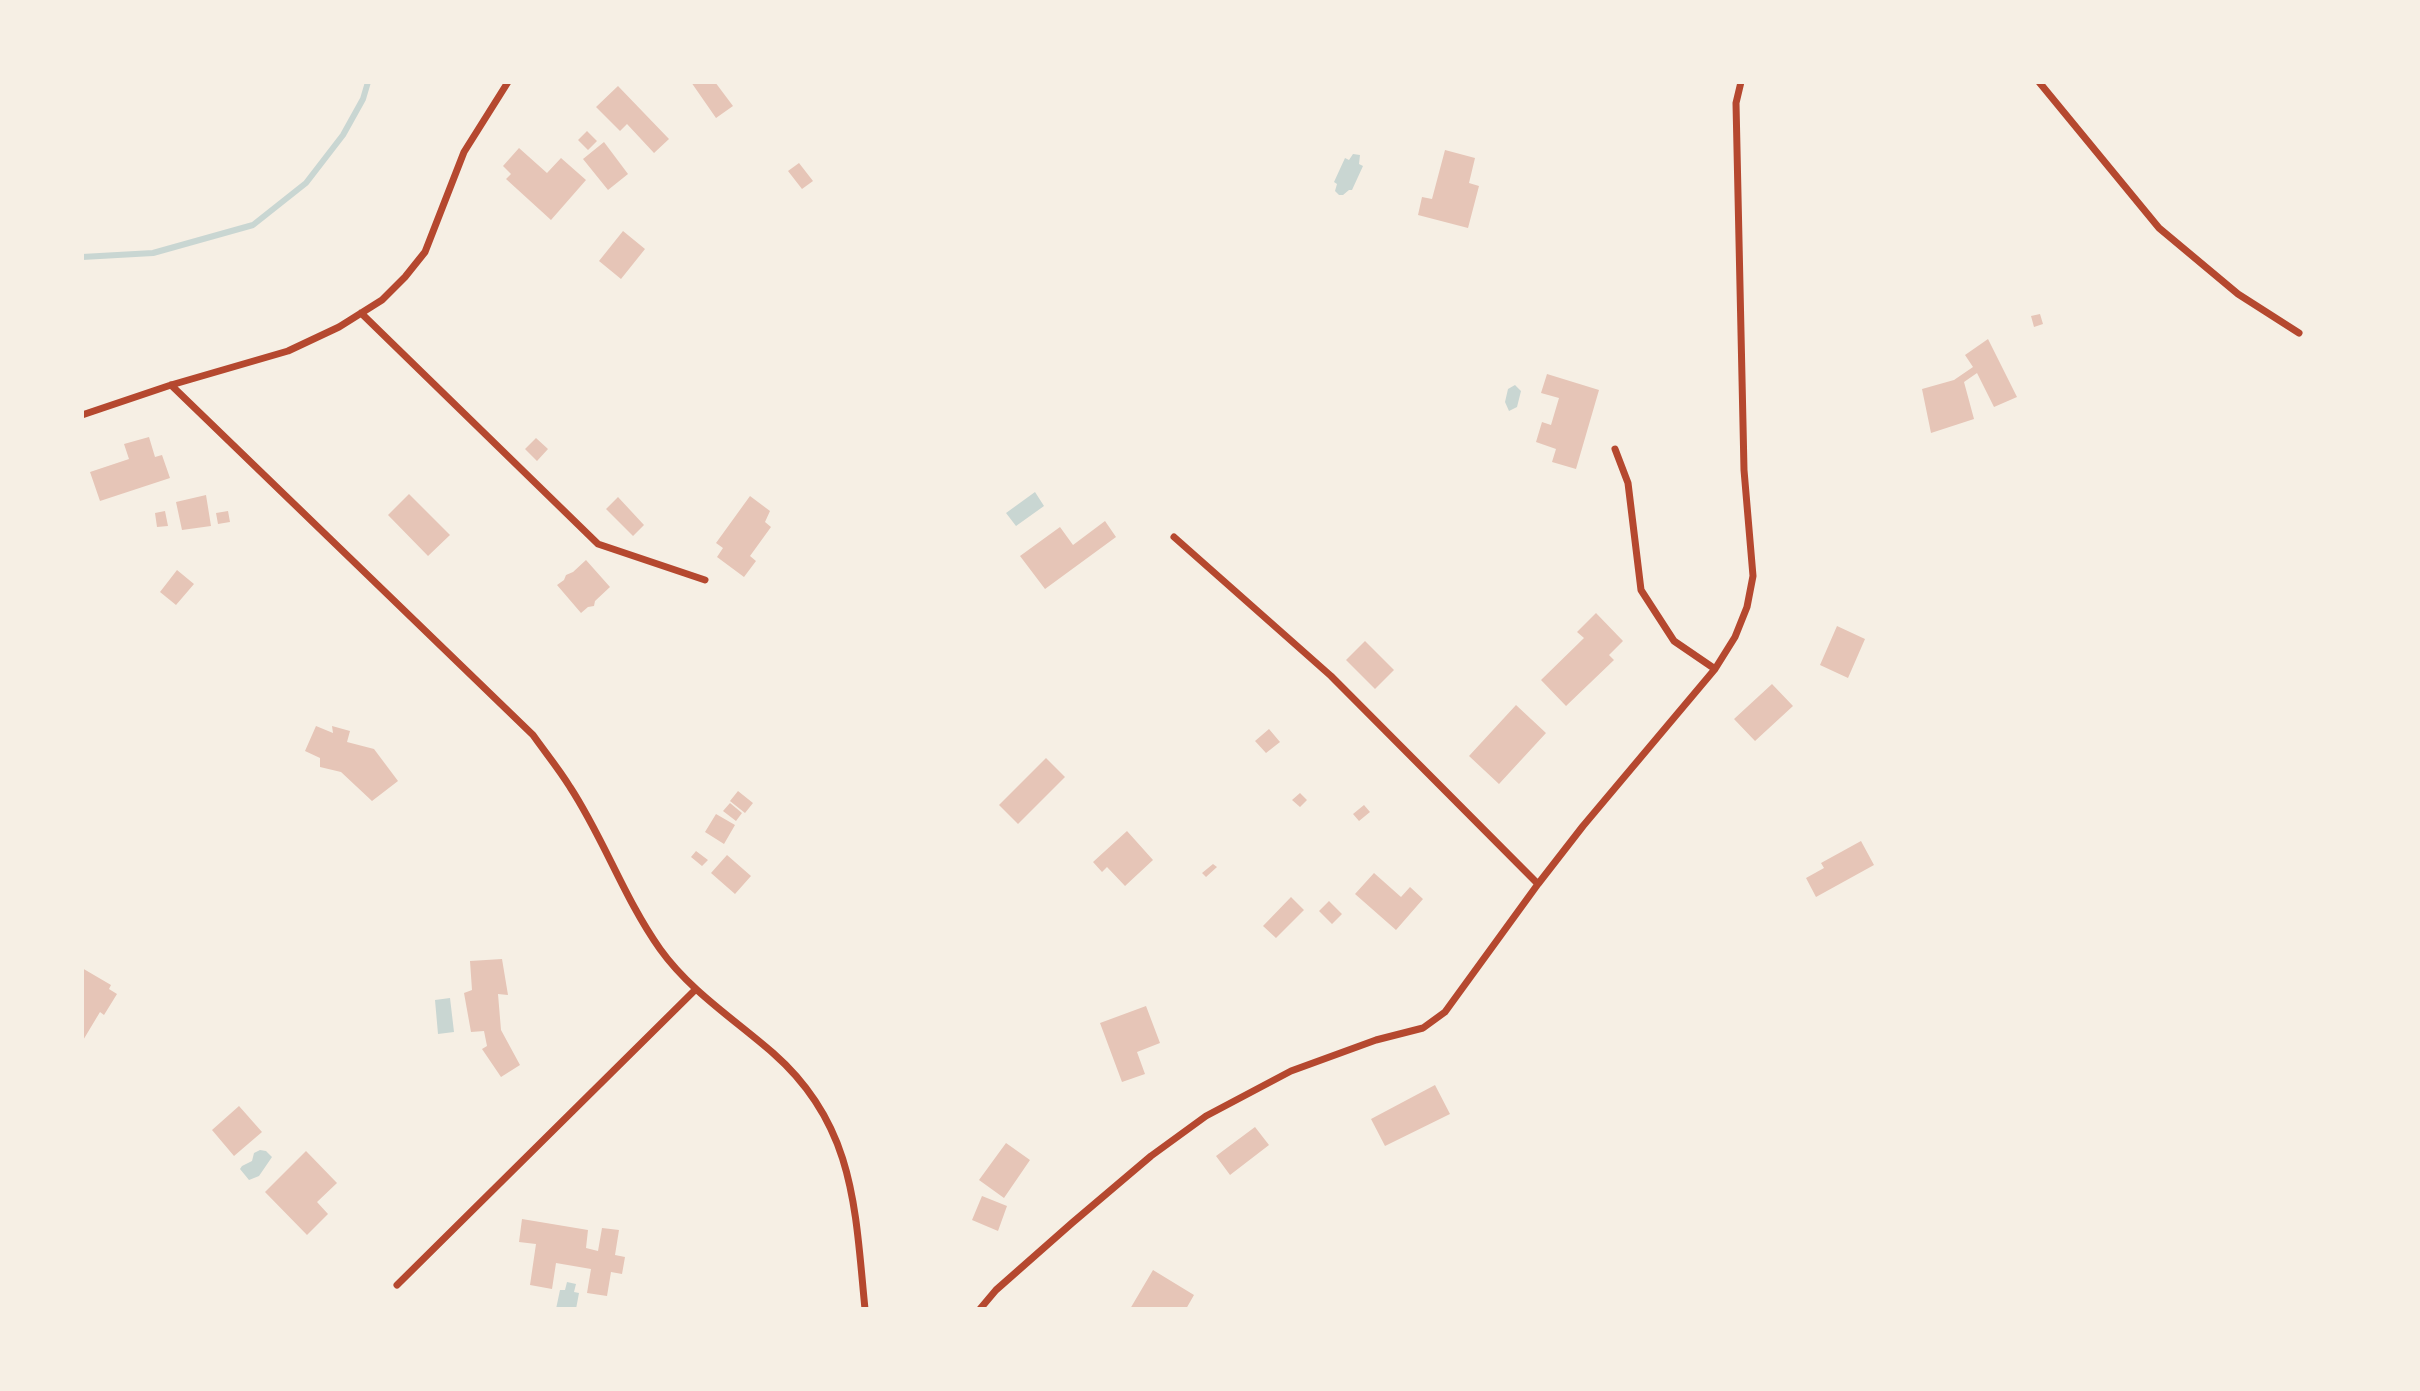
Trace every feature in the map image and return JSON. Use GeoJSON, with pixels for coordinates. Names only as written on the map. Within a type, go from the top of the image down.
{"type":"FeatureCollection","features":[{"type":"Feature","properties":{"kind":"street"},"geometry":{"type":"LineString","coordinates":[[82,415],[171,385],[288,351],[339,327],[382,300],[425,252],[464,152],[508,82]]}},
{"type":"Feature","properties":{"kind":"street"},"geometry":{"type":"LineString","coordinates":[[980,1309],[996,1290],[1082,1214],[1151,1156],[1206,1116],[1291,1071],[1377,1040],[1423,1028],[1445,1012],[1538,884],[1583,826],[1715,669],[1735,637],[1747,607],[1753,576],[1743,429],[1736,103],[1741,82]]}},
{"type":"Feature","properties":{"kind":"street"},"geometry":{"type":"LineString","coordinates":[[2039,82],[2159,228],[2238,294],[2299,333]]}},
{"type":"Feature","properties":{"kind":"street"},"geometry":{"type":"LineString","coordinates":[[361,313],[598,544],[705,580]]}},
{"type":"Feature","properties":{"kind":"street"},"geometry":{"type":"LineString","coordinates":[[171,385],[533,735],[570,787],[648,929],[674,966],[696,989],[792,1071],[810,1092],[839,1144],[851,1184],[865,1309]]}},
{"type":"Feature","properties":{"kind":"street"},"geometry":{"type":"LineString","coordinates":[[1615,449],[1628,483],[1641,590],[1674,640],[1715,669]]}},
{"type":"Feature","properties":{"kind":"street"},"geometry":{"type":"LineString","coordinates":[[1174,537],[1331,676],[1538,884]]}},
{"type":"Feature","properties":{"kind":"street"},"geometry":{"type":"LineString","coordinates":[[397,1286],[696,989]]}},
{"type":"Feature","properties":{"kind":"shaded area"},"geometry":{"type":"Polygon","coordinates":[[[1353,154],[1360,155],[1359,164],[1363,166],[1352,190],[1339,195],[1335,191],[1337,184],[1334,182],[1345,158],[1349,160],[1353,154]]]}},
{"type":"Feature","properties":{"kind":"shaded area"},"geometry":{"type":"Polygon","coordinates":[[[1515,385],[1521,391],[1517,407],[1509,411],[1505,402],[1508,389],[1515,385]]]}},
{"type":"Feature","properties":{"kind":"shaded area"},"geometry":{"type":"Polygon","coordinates":[[[1035,492],[1044,506],[1016,526],[1006,513],[1035,492]]]}},
{"type":"Feature","properties":{"kind":"shaded area"},"geometry":{"type":"Polygon","coordinates":[[[450,998],[454,1032],[438,1034],[435,1000],[450,998]]]}},
{"type":"Feature","properties":{"kind":"shaded area"},"geometry":{"type":"Polygon","coordinates":[[[266,1151],[272,1157],[259,1176],[249,1180],[240,1169],[252,1161],[254,1153],[266,1151]]]}},
{"type":"Feature","properties":{"kind":"shaded area"},"geometry":{"type":"Polygon","coordinates":[[[567,1282],[576,1284],[574,1292],[579,1293],[576,1309],[556,1309],[560,1290],[565,1290],[567,1282]]]}},
{"type":"Feature","properties":{"kind":"building"},"geometry":{"type":"Polygon","coordinates":[[[691,82],[715,82],[733,106],[716,118],[691,82]]]}},
{"type":"Feature","properties":{"kind":"building"},"geometry":{"type":"Polygon","coordinates":[[[618,86],[669,139],[654,153],[627,124],[620,131],[596,107],[618,86]]]}},
{"type":"Feature","properties":{"kind":"building"},"geometry":{"type":"Polygon","coordinates":[[[587,131],[597,141],[588,150],[578,140],[587,131]]]}},
{"type":"Feature","properties":{"kind":"building"},"geometry":{"type":"Polygon","coordinates":[[[604,142],[628,174],[608,190],[583,159],[604,142]]]}},
{"type":"Feature","properties":{"kind":"building"},"geometry":{"type":"Polygon","coordinates":[[[519,148],[547,173],[561,158],[586,180],[551,220],[506,179],[511,174],[503,166],[519,148]]]}},
{"type":"Feature","properties":{"kind":"building"},"geometry":{"type":"Polygon","coordinates":[[[1445,150],[1475,158],[1469,183],[1479,186],[1468,228],[1418,215],[1422,197],[1432,199],[1445,150]]]}},
{"type":"Feature","properties":{"kind":"building"},"geometry":{"type":"Polygon","coordinates":[[[799,163],[813,181],[802,189],[788,171],[799,163]]]}},
{"type":"Feature","properties":{"kind":"building"},"geometry":{"type":"Polygon","coordinates":[[[623,231],[645,249],[621,279],[599,261],[623,231]]]}},
{"type":"Feature","properties":{"kind":"building"},"geometry":{"type":"Polygon","coordinates":[[[2040,314],[2043,324],[2034,327],[2031,316],[2040,314]]]}},
{"type":"Feature","properties":{"kind":"building"},"geometry":{"type":"Polygon","coordinates":[[[1988,339],[2017,397],[1994,407],[1977,373],[1964,382],[1974,419],[1931,433],[1922,389],[1954,380],[1973,367],[1965,355],[1988,339]]]}},
{"type":"Feature","properties":{"kind":"building"},"geometry":{"type":"Polygon","coordinates":[[[1547,374],[1599,390],[1576,469],[1552,462],[1556,449],[1536,442],[1542,422],[1551,425],[1559,398],[1541,393],[1547,374]]]}},
{"type":"Feature","properties":{"kind":"building"},"geometry":{"type":"Polygon","coordinates":[[[149,437],[155,457],[162,455],[170,478],[100,501],[90,472],[129,459],[124,444],[149,437]]]}},
{"type":"Feature","properties":{"kind":"building"},"geometry":{"type":"Polygon","coordinates":[[[536,438],[548,449],[537,461],[525,449],[536,438]]]}},
{"type":"Feature","properties":{"kind":"building"},"geometry":{"type":"Polygon","coordinates":[[[409,494],[450,535],[428,556],[388,515],[409,494]]]}},
{"type":"Feature","properties":{"kind":"building"},"geometry":{"type":"Polygon","coordinates":[[[206,495],[211,526],[182,530],[176,502],[206,495]]]}},
{"type":"Feature","properties":{"kind":"building"},"geometry":{"type":"Polygon","coordinates":[[[750,496],[770,511],[765,522],[771,527],[750,556],[756,561],[744,577],[717,557],[723,548],[716,543],[750,496]]]}},
{"type":"Feature","properties":{"kind":"building"},"geometry":{"type":"Polygon","coordinates":[[[618,497],[644,525],[633,536],[606,509],[618,497]]]}},
{"type":"Feature","properties":{"kind":"building"},"geometry":{"type":"Polygon","coordinates":[[[165,511],[168,526],[157,527],[155,513],[165,511]]]}},
{"type":"Feature","properties":{"kind":"building"},"geometry":{"type":"Polygon","coordinates":[[[228,511],[230,522],[218,524],[216,513],[228,511]]]}},
{"type":"Feature","properties":{"kind":"building"},"geometry":{"type":"Polygon","coordinates":[[[1105,521],[1116,537],[1045,589],[1020,556],[1060,527],[1073,545],[1105,521]]]}},
{"type":"Feature","properties":{"kind":"building"},"geometry":{"type":"Polygon","coordinates":[[[586,560],[610,587],[595,601],[594,606],[581,613],[557,585],[586,560]]]}},
{"type":"Feature","properties":{"kind":"building"},"geometry":{"type":"Polygon","coordinates":[[[177,570],[194,584],[176,605],[160,592],[177,570]]]}},
{"type":"Feature","properties":{"kind":"building"},"geometry":{"type":"Polygon","coordinates":[[[1596,613],[1623,641],[1609,655],[1614,660],[1566,706],[1541,680],[1584,638],[1577,632],[1596,613]]]}},
{"type":"Feature","properties":{"kind":"building"},"geometry":{"type":"Polygon","coordinates":[[[1837,626],[1865,639],[1848,678],[1820,665],[1837,626]]]}},
{"type":"Feature","properties":{"kind":"building"},"geometry":{"type":"Polygon","coordinates":[[[1365,641],[1394,670],[1375,689],[1346,660],[1365,641]]]}},
{"type":"Feature","properties":{"kind":"building"},"geometry":{"type":"Polygon","coordinates":[[[1772,684],[1793,706],[1755,741],[1734,719],[1772,684]]]}},
{"type":"Feature","properties":{"kind":"building"},"geometry":{"type":"Polygon","coordinates":[[[1516,705],[1546,733],[1499,784],[1469,756],[1516,705]]]}},
{"type":"Feature","properties":{"kind":"building"},"geometry":{"type":"Polygon","coordinates":[[[316,726],[333,733],[332,726],[350,731],[347,742],[374,749],[398,781],[372,801],[341,772],[320,767],[320,758],[305,751],[316,726]]]}},
{"type":"Feature","properties":{"kind":"building"},"geometry":{"type":"Polygon","coordinates":[[[1269,729],[1280,742],[1266,753],[1255,741],[1269,729]]]}},
{"type":"Feature","properties":{"kind":"building"},"geometry":{"type":"Polygon","coordinates":[[[1046,758],[1065,777],[1018,824],[999,805],[1046,758]]]}},
{"type":"Feature","properties":{"kind":"building"},"geometry":{"type":"Polygon","coordinates":[[[738,791],[753,803],[745,813],[730,801],[738,791]]]}},
{"type":"Feature","properties":{"kind":"building"},"geometry":{"type":"Polygon","coordinates":[[[1300,793],[1307,800],[1300,807],[1292,800],[1300,793]]]}},
{"type":"Feature","properties":{"kind":"building"},"geometry":{"type":"Polygon","coordinates":[[[730,803],[742,813],[736,821],[723,811],[730,803]]]}},
{"type":"Feature","properties":{"kind":"building"},"geometry":{"type":"Polygon","coordinates":[[[1364,805],[1370,812],[1359,821],[1353,814],[1364,805]]]}},
{"type":"Feature","properties":{"kind":"building"},"geometry":{"type":"Polygon","coordinates":[[[716,814],[735,825],[724,844],[705,832],[716,814]]]}},
{"type":"Feature","properties":{"kind":"building"},"geometry":{"type":"Polygon","coordinates":[[[1127,831],[1153,860],[1125,886],[1107,867],[1102,872],[1093,862],[1127,831]]]}},
{"type":"Feature","properties":{"kind":"building"},"geometry":{"type":"Polygon","coordinates":[[[1861,841],[1874,865],[1816,897],[1806,878],[1824,868],[1821,863],[1861,841]]]}},
{"type":"Feature","properties":{"kind":"building"},"geometry":{"type":"Polygon","coordinates":[[[696,851],[708,860],[702,866],[691,857],[696,851]]]}},
{"type":"Feature","properties":{"kind":"building"},"geometry":{"type":"Polygon","coordinates":[[[727,855],[751,876],[735,894],[711,873],[727,855]]]}},
{"type":"Feature","properties":{"kind":"building"},"geometry":{"type":"Polygon","coordinates":[[[1213,864],[1217,867],[1206,877],[1202,873],[1213,864]]]}},
{"type":"Feature","properties":{"kind":"building"},"geometry":{"type":"Polygon","coordinates":[[[1374,873],[1401,897],[1410,887],[1423,899],[1396,930],[1355,894],[1374,873]]]}},
{"type":"Feature","properties":{"kind":"building"},"geometry":{"type":"Polygon","coordinates":[[[1291,897],[1304,910],[1276,938],[1263,926],[1291,897]]]}},
{"type":"Feature","properties":{"kind":"building"},"geometry":{"type":"Polygon","coordinates":[[[1329,901],[1342,914],[1332,924],[1319,911],[1329,901]]]}},
{"type":"Feature","properties":{"kind":"building"},"geometry":{"type":"Polygon","coordinates":[[[502,959],[508,995],[498,994],[501,1030],[520,1065],[501,1077],[482,1049],[487,1046],[484,1031],[471,1032],[464,993],[472,990],[470,961],[502,959]]]}},
{"type":"Feature","properties":{"kind":"building"},"geometry":{"type":"Polygon","coordinates":[[[82,968],[111,985],[109,989],[117,994],[104,1015],[100,1012],[82,1042],[82,968]]]}},
{"type":"Feature","properties":{"kind":"building"},"geometry":{"type":"Polygon","coordinates":[[[1146,1006],[1160,1043],[1137,1052],[1145,1074],[1122,1082],[1100,1023],[1146,1006]]]}},
{"type":"Feature","properties":{"kind":"building"},"geometry":{"type":"Polygon","coordinates":[[[1435,1085],[1450,1114],[1385,1146],[1371,1119],[1435,1085]]]}},
{"type":"Feature","properties":{"kind":"building"},"geometry":{"type":"Polygon","coordinates":[[[239,1106],[262,1132],[234,1156],[212,1130],[239,1106]]]}},
{"type":"Feature","properties":{"kind":"building"},"geometry":{"type":"Polygon","coordinates":[[[1255,1127],[1269,1145],[1230,1175],[1216,1156],[1255,1127]]]}},
{"type":"Feature","properties":{"kind":"building"},"geometry":{"type":"Polygon","coordinates":[[[1006,1143],[1030,1160],[1004,1198],[979,1180],[1006,1143]]]}},
{"type":"Feature","properties":{"kind":"building"},"geometry":{"type":"Polygon","coordinates":[[[306,1151],[337,1183],[317,1202],[328,1214],[307,1235],[265,1192],[306,1151]]]}},
{"type":"Feature","properties":{"kind":"building"},"geometry":{"type":"Polygon","coordinates":[[[982,1196],[1007,1206],[998,1231],[972,1220],[982,1196]]]}},
{"type":"Feature","properties":{"kind":"building"},"geometry":{"type":"Polygon","coordinates":[[[522,1219],[588,1230],[586,1248],[598,1251],[602,1228],[619,1230],[615,1255],[625,1257],[622,1274],[611,1272],[607,1296],[587,1293],[591,1269],[556,1263],[552,1289],[530,1285],[536,1244],[519,1242],[522,1219]]]}},
{"type":"Feature","properties":{"kind":"building"},"geometry":{"type":"Polygon","coordinates":[[[1153,1270],[1194,1295],[1186,1309],[1130,1309],[1153,1270]]]}},
{"type":"Feature","properties":{"kind":"waterway"},"geometry":{"type":"LineString","coordinates":[[82,257],[153,253],[253,225],[306,183],[343,135],[363,99],[368,82]]}}]}
